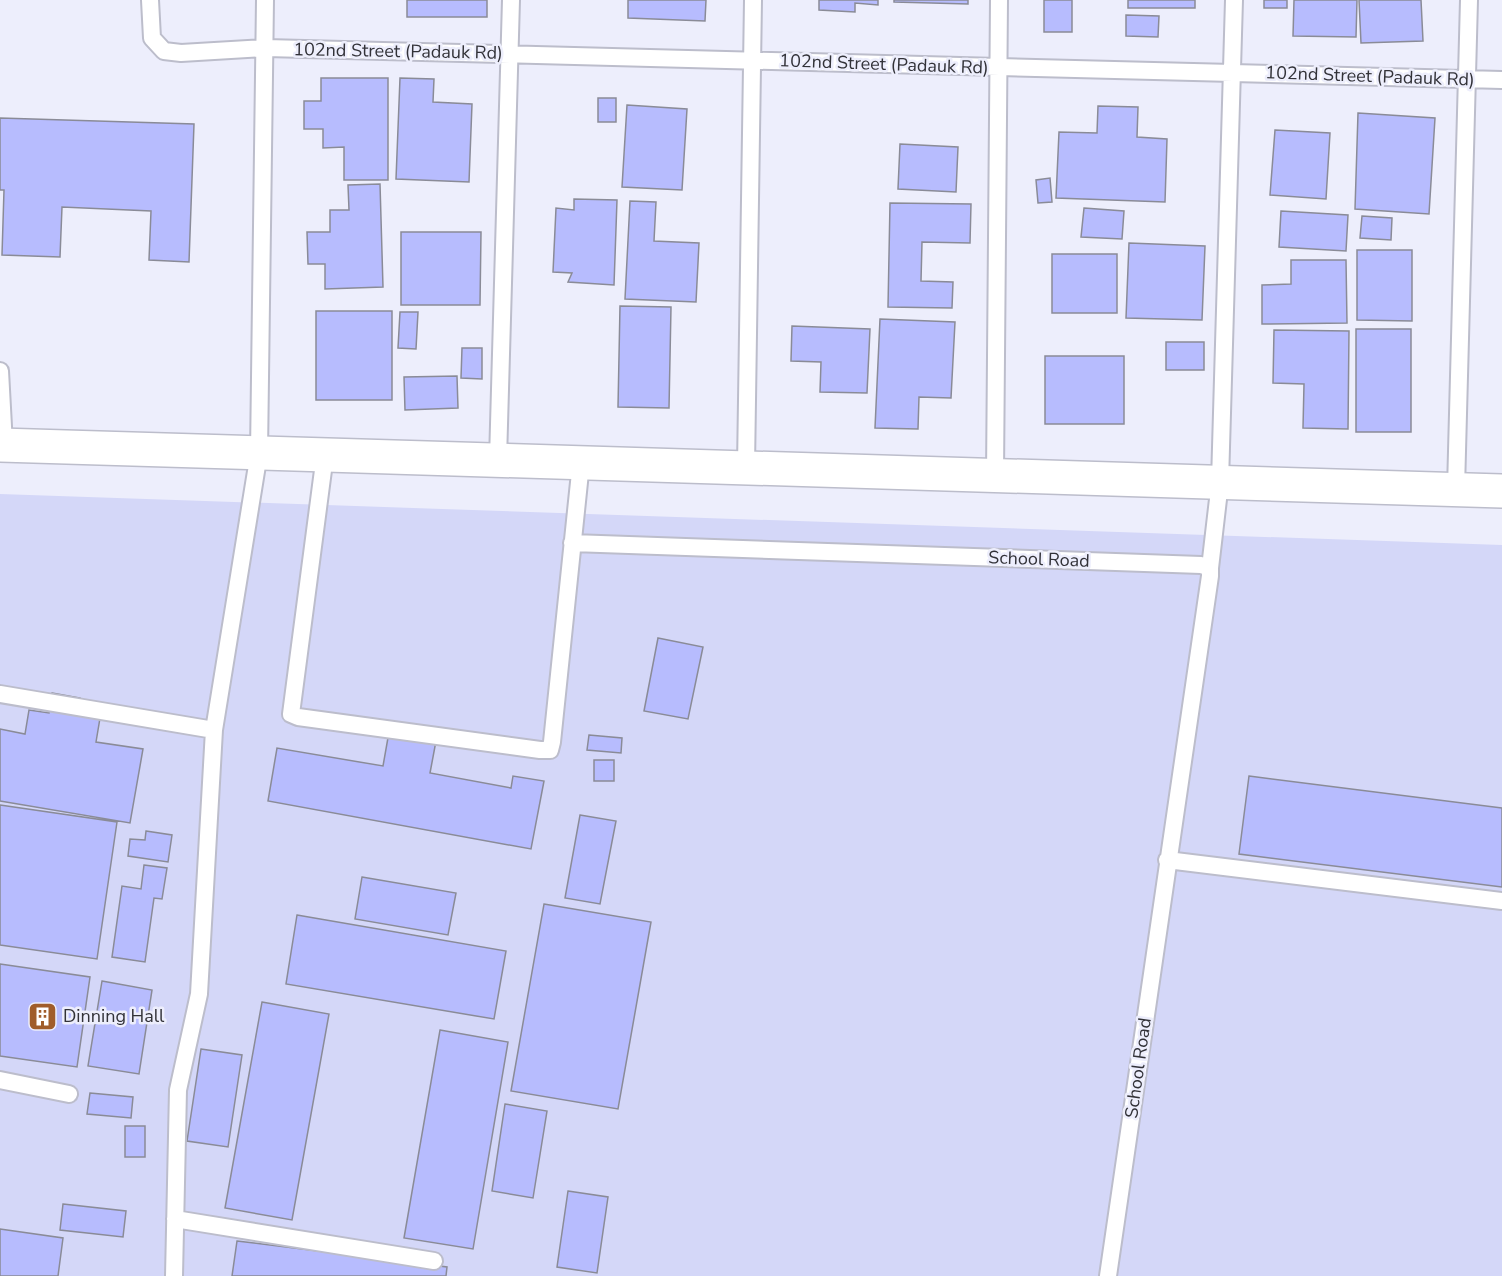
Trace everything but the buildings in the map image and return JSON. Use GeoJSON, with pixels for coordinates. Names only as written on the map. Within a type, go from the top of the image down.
{"type":"FeatureCollection","features":[{"type":"Feature","properties":{"kind":"main road"},"geometry":{"type":"LineString","coordinates":[[2,445],[1502,491]]}},
{"type":"Feature","properties":{"kind":"lane","name":"102nd Street (Padauk Rd)"},"geometry":{"type":"LineString","coordinates":[[150,0],[152,38],[164,51],[181,53],[266,48],[1502,80]]}},
{"type":"Feature","properties":{"kind":"lane"},"geometry":{"type":"LineString","coordinates":[[174,1276],[178,1090],[199,994],[214,730],[259,453],[265,0]]}},
{"type":"Feature","properties":{"kind":"lane"},"geometry":{"type":"LineString","coordinates":[[498,460],[511,0]]}},
{"type":"Feature","properties":{"kind":"lane"},"geometry":{"type":"LineString","coordinates":[[746,467],[753,0]]}},
{"type":"Feature","properties":{"kind":"lane"},"geometry":{"type":"LineString","coordinates":[[995,475],[999,0]]}},
{"type":"Feature","properties":{"kind":"lane"},"geometry":{"type":"LineString","coordinates":[[1210,568],[1220,482],[1234,0]]}},
{"type":"Feature","properties":{"kind":"lane"},"geometry":{"type":"LineString","coordinates":[[1456,489],[1469,0]]}},
{"type":"Feature","properties":{"kind":"lane"},"geometry":{"type":"LineString","coordinates":[[0,371],[2,445]]}},
{"type":"Feature","properties":{"kind":"lane"},"geometry":{"type":"LineString","coordinates":[[325,455],[290,706],[291,714],[298,717],[550,750],[581,463]]}},
{"type":"Feature","properties":{"kind":"lane","name":"School Road"},"geometry":{"type":"LineString","coordinates":[[572,543],[1201,565],[1210,568],[1108,1276]]}},
{"type":"Feature","properties":{"kind":"lane"},"geometry":{"type":"LineString","coordinates":[[0,694],[214,730]]}},
{"type":"Feature","properties":{"kind":"lane"},"geometry":{"type":"LineString","coordinates":[[1167,860],[1502,901]]}},
{"type":"Feature","properties":{"kind":"lane"},"geometry":{"type":"LineString","coordinates":[[0,1080],[69,1094]]}},
{"type":"Feature","properties":{"kind":"lane"},"geometry":{"type":"LineString","coordinates":[[175,1220],[434,1261]]}},
{"type":"Feature","properties":{"kind":"shaded area"},"geometry":{"type":"Polygon","coordinates":[[[0,494],[1502,545],[1502,1276],[0,1276],[0,494]]]}},
{"type":"Feature","properties":{"kind":"place","name":"Dinning Hall"},"geometry":{"type":"Point","coordinates":[42,1016]}}]}
